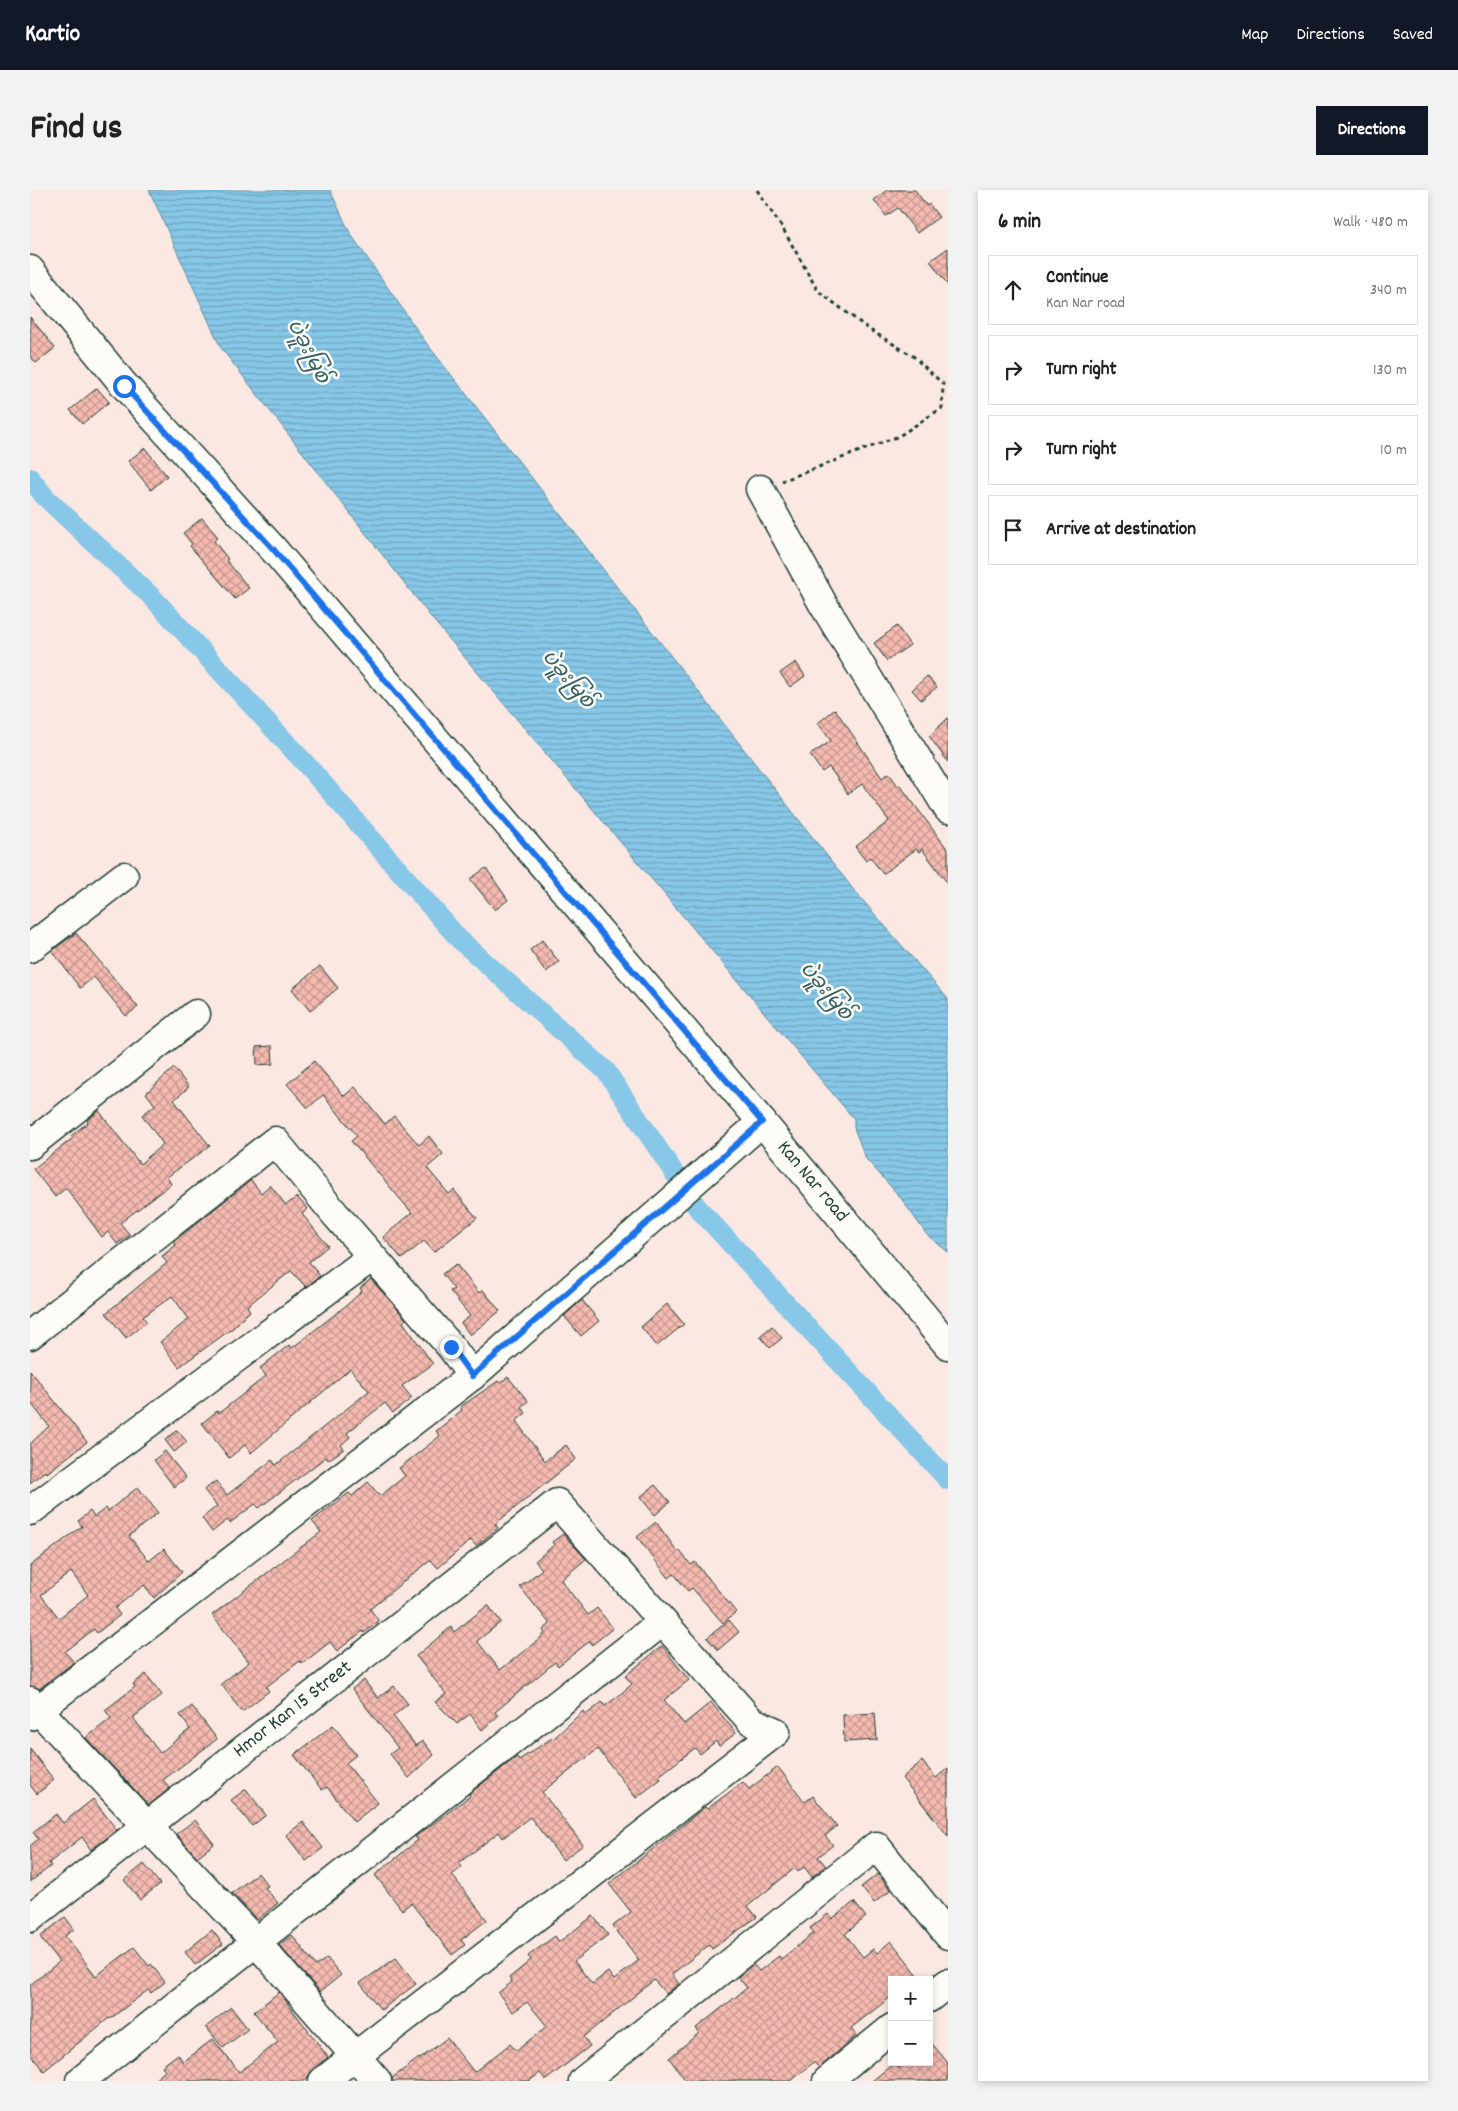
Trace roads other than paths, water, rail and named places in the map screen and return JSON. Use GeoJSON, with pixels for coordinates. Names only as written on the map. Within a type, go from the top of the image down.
{"type":"FeatureCollection","features":[{"type":"Feature","properties":{"kind":"street","name":"Kan Nar road"},"geometry":{"type":"LineString","coordinates":[[30,270],[124,386],[274,550],[762,1122],[948,1345]]}},
{"type":"Feature","properties":{"kind":"street"},"geometry":{"type":"LineString","coordinates":[[760,489],[823,604],[948,809]]}},
{"type":"Feature","properties":{"kind":"street"},"geometry":{"type":"LineString","coordinates":[[30,948],[124,876]]}},
{"type":"Feature","properties":{"kind":"street"},"geometry":{"type":"LineString","coordinates":[[30,1145],[196,1014]]}},
{"type":"Feature","properties":{"kind":"street"},"geometry":{"type":"LineString","coordinates":[[377,2081],[255,1942],[147,1825],[33,1709],[472,1376],[762,1122]]}},
{"type":"Feature","properties":{"kind":"street"},"geometry":{"type":"LineString","coordinates":[[30,1335],[275,1142],[451,1347],[472,1376]]}},
{"type":"Feature","properties":{"kind":"street"},"geometry":{"type":"LineString","coordinates":[[30,1511],[372,1257]]}},
{"type":"Feature","properties":{"kind":"street","name":"Hmor Kan 15 Street"},"geometry":{"type":"LineString","coordinates":[[30,1918],[557,1503],[662,1622]]}},
{"type":"Feature","properties":{"kind":"street"},"geometry":{"type":"LineString","coordinates":[[80,2081],[662,1622],[751,1721],[776,1732],[323,2081]]}},
{"type":"Feature","properties":{"kind":"street"},"geometry":{"type":"LineString","coordinates":[[584,2081],[876,1846],[948,1935]]}},
{"type":"Feature","properties":{"kind":"street"},"geometry":{"type":"LineString","coordinates":[[933,1995],[948,1983]]}},
{"type":"Feature","properties":{"kind":"street"},"geometry":{"type":"LineString","coordinates":[[827,2081],[888,2031]]}},
{"type":"Feature","properties":{"kind":"water","name":"ပဲခူးမြစ်"},"geometry":{"type":"Polygon","coordinates":[[[149,190],[330,190],[350,233],[424,340],[853,889],[948,999],[948,1252],[927,1235],[900,1197],[866,1159],[854,1128],[854,1119],[434,621],[221,348],[149,190]]]}},
{"type":"Feature","properties":{"kind":"waterway"},"geometry":{"type":"LineString","coordinates":[[30,478],[45,497],[153,598],[304,762],[459,939],[606,1071],[697,1207],[948,1480]]}}]}
